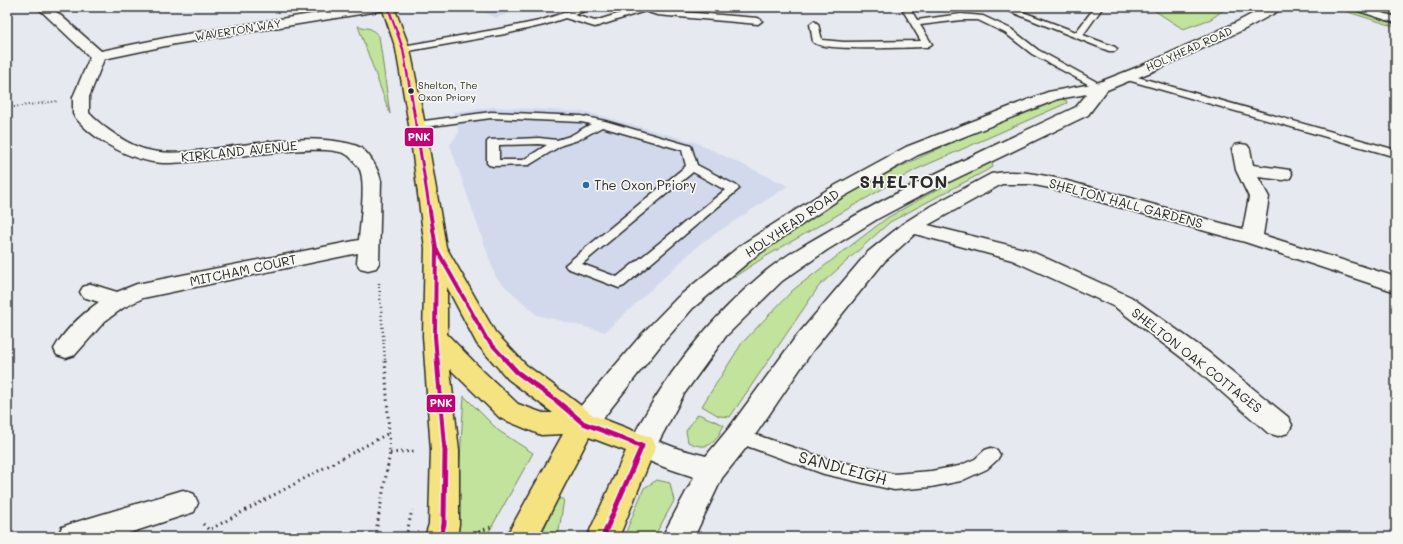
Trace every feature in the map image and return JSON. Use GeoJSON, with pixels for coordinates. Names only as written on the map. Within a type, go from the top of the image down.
{"type":"FeatureCollection","features":[{"type":"Feature","properties":{"kind":"main road"},"geometry":{"type":"LineString","coordinates":[[388,7],[403,49],[417,124],[436,248],[435,336],[445,452],[444,524],[441,537]]}},
{"type":"Feature","properties":{"kind":"main road"},"geometry":{"type":"LineString","coordinates":[[436,248],[486,338],[517,372],[558,402],[583,423],[642,446],[603,537]]}},
{"type":"Feature","properties":{"kind":"main road"},"geometry":{"type":"LineString","coordinates":[[435,336],[474,378],[509,411],[541,424],[583,423]]}},
{"type":"Feature","properties":{"kind":"main road"},"geometry":{"type":"LineString","coordinates":[[522,537],[583,423]]}},
{"type":"Feature","properties":{"kind":"street"},"geometry":{"type":"LineString","coordinates":[[42,7],[98,56]]}},
{"type":"Feature","properties":{"kind":"street","name":"WAVERTON WAY"},"geometry":{"type":"LineString","coordinates":[[98,56],[176,40],[260,28],[379,7]]}},
{"type":"Feature","properties":{"kind":"street","name":"HOLYHEAD ROAD"},"geometry":{"type":"LineString","coordinates":[[583,423],[651,340],[685,303],[749,250],[834,194],[912,151],[1054,95],[1101,87],[1240,26],[1275,7]]}},
{"type":"Feature","properties":{"kind":"street","name":"KIRKLAND AVENUE"},"geometry":{"type":"LineString","coordinates":[[98,56],[81,97],[81,114],[89,123],[124,147],[142,155],[162,158],[191,157],[305,144],[328,145],[355,152],[369,170],[372,181],[368,253]]}},
{"type":"Feature","properties":{"kind":"street","name":"HOLYHEAD ROAD"},"geometry":{"type":"LineString","coordinates":[[642,446],[674,388],[718,330],[774,276],[820,246],[904,197],[1082,111],[1101,87]]}},
{"type":"Feature","properties":{"kind":"street"},"geometry":{"type":"LineString","coordinates":[[1241,149],[1245,170],[1259,197],[1252,238]]}},
{"type":"Feature","properties":{"kind":"street"},"geometry":{"type":"LineString","coordinates":[[1245,170],[1283,174]]}},
{"type":"Feature","properties":{"kind":"street","name":"SHELTON HALL GARDENS"},"geometry":{"type":"LineString","coordinates":[[911,227],[938,210],[998,178],[1029,178],[1053,183],[1252,238],[1396,285]]}},
{"type":"Feature","properties":{"kind":"street"},"geometry":{"type":"LineString","coordinates":[[678,537],[712,470],[739,436],[814,332],[876,257],[911,227]]}},
{"type":"Feature","properties":{"kind":"street","name":"SHELTON OAK COTTAGES"},"geometry":{"type":"LineString","coordinates":[[911,227],[1020,256],[1075,279],[1123,302],[1199,358],[1278,425]]}},
{"type":"Feature","properties":{"kind":"street","name":"MITCHAM COURT"},"geometry":{"type":"LineString","coordinates":[[66,348],[90,321],[118,300],[137,292],[368,253]]}},
{"type":"Feature","properties":{"kind":"street"},"geometry":{"type":"LineString","coordinates":[[91,292],[118,300]]}},
{"type":"Feature","properties":{"kind":"street"},"geometry":{"type":"LineString","coordinates":[[642,446],[674,459],[712,470]]}},
{"type":"Feature","properties":{"kind":"street"},"geometry":{"type":"LineString","coordinates":[[73,537],[101,533],[182,503]]}},
{"type":"Feature","properties":{"kind":"lane"},"geometry":{"type":"LineString","coordinates":[[814,24],[818,42],[844,45],[927,44],[916,23],[905,7]]}},
{"type":"Feature","properties":{"kind":"lane"},"geometry":{"type":"LineString","coordinates":[[1003,7],[1112,49]]}},
{"type":"Feature","properties":{"kind":"lane"},"geometry":{"type":"LineString","coordinates":[[1078,35],[1099,7]]}},
{"type":"Feature","properties":{"kind":"lane"},"geometry":{"type":"LineString","coordinates":[[1356,7],[1396,20]]}},
{"type":"Feature","properties":{"kind":"lane"},"geometry":{"type":"LineString","coordinates":[[403,49],[541,23],[585,8]]}},
{"type":"Feature","properties":{"kind":"lane"},"geometry":{"type":"LineString","coordinates":[[564,15],[594,24],[647,8],[657,12],[758,21]]}},
{"type":"Feature","properties":{"kind":"lane"},"geometry":{"type":"LineString","coordinates":[[972,18],[974,8]]}},
{"type":"Feature","properties":{"kind":"lane"},"geometry":{"type":"LineString","coordinates":[[916,23],[961,17],[980,18],[1008,30],[1034,52],[1101,87]]}},
{"type":"Feature","properties":{"kind":"lane"},"geometry":{"type":"LineString","coordinates":[[1127,76],[1396,154]]}},
{"type":"Feature","properties":{"kind":"lane"},"geometry":{"type":"LineString","coordinates":[[417,124],[491,115],[581,119],[601,123],[687,148],[692,167],[733,189],[619,283],[572,265],[692,167]]}},
{"type":"Feature","properties":{"kind":"lane"},"geometry":{"type":"LineString","coordinates":[[558,143],[539,141],[493,142],[493,163],[525,163],[558,143],[574,138],[601,123]]}},
{"type":"Feature","properties":{"kind":"lane","name":"SANDLEIGH"},"geometry":{"type":"LineString","coordinates":[[739,436],[824,466],[894,482],[931,479],[961,473],[981,464],[991,455]]}},
{"type":"Feature","properties":{"kind":"path"},"geometry":{"type":"LineString","coordinates":[[7,108],[81,97]]}},
{"type":"Feature","properties":{"kind":"path"},"geometry":{"type":"LineString","coordinates":[[368,253],[377,272],[385,350],[390,453],[375,537]]}},
{"type":"Feature","properties":{"kind":"path"},"geometry":{"type":"LineString","coordinates":[[182,503],[209,530],[389,433]]}},
{"type":"Feature","properties":{"kind":"path"},"geometry":{"type":"LineString","coordinates":[[390,453],[424,451]]}},
{"type":"Feature","properties":{"kind":"shaded area"},"geometry":{"type":"Polygon","coordinates":[[[477,7],[530,7],[495,18],[477,7]]]}},
{"type":"Feature","properties":{"kind":"shaded area"},"geometry":{"type":"Polygon","coordinates":[[[494,107],[587,112],[695,142],[788,186],[701,243],[605,332],[537,315],[496,278],[450,145],[459,132],[453,112],[494,107]]]}},
{"type":"Feature","properties":{"kind":"green space"},"geometry":{"type":"Polygon","coordinates":[[[1149,7],[1228,7],[1211,19],[1183,29],[1149,7]]]}},
{"type":"Feature","properties":{"kind":"green space"},"geometry":{"type":"Polygon","coordinates":[[[1332,7],[1396,7],[1396,27],[1332,7]]]}},
{"type":"Feature","properties":{"kind":"green space"},"geometry":{"type":"Polygon","coordinates":[[[358,26],[371,29],[379,36],[390,114],[358,26]]]}},
{"type":"Feature","properties":{"kind":"green space"},"geometry":{"type":"Polygon","coordinates":[[[1060,99],[1066,100],[1067,103],[915,170],[763,258],[728,281],[727,276],[762,250],[850,193],[938,149],[1060,99]]]}},
{"type":"Feature","properties":{"kind":"green space"},"geometry":{"type":"Polygon","coordinates":[[[991,159],[993,167],[890,222],[819,286],[730,417],[719,416],[702,406],[742,343],[793,290],[887,218],[991,159]]]}},
{"type":"Feature","properties":{"kind":"green space"},"geometry":{"type":"Polygon","coordinates":[[[464,396],[499,431],[533,453],[486,537],[455,537],[464,396]]]}},
{"type":"Feature","properties":{"kind":"green space"},"geometry":{"type":"Polygon","coordinates":[[[698,414],[724,425],[718,437],[706,446],[695,445],[688,442],[686,431],[698,414]]]}},
{"type":"Feature","properties":{"kind":"green space"},"geometry":{"type":"Polygon","coordinates":[[[657,480],[670,483],[674,501],[654,537],[624,537],[644,488],[657,480]]]}},
{"type":"Feature","properties":{"kind":"green space"},"geometry":{"type":"Polygon","coordinates":[[[558,499],[564,499],[558,537],[540,537],[558,499]]]}},
{"type":"Feature","properties":{"kind":"transit line","name":"PNK"},"geometry":{"type":"LineString","coordinates":[[388,7],[403,49],[417,125],[436,248],[435,336],[445,451],[444,524],[441,537]]}},
{"type":"Feature","properties":{"kind":"transit line","name":"PNK"},"geometry":{"type":"LineString","coordinates":[[437,250],[486,338],[517,372],[558,402],[583,423],[642,446],[603,537]]}},
{"type":"Feature","properties":{"kind":"place","name":"Shelton, The Oxon Priory"},"geometry":{"type":"Point","coordinates":[411,91]}},
{"type":"Feature","properties":{"kind":"place","name":"The Oxon Priory"},"geometry":{"type":"Point","coordinates":[586,185]}},
{"type":"Feature","properties":{"kind":"district","name":"SHELTON"},"geometry":{"type":"Point","coordinates":[904,182]}}]}
